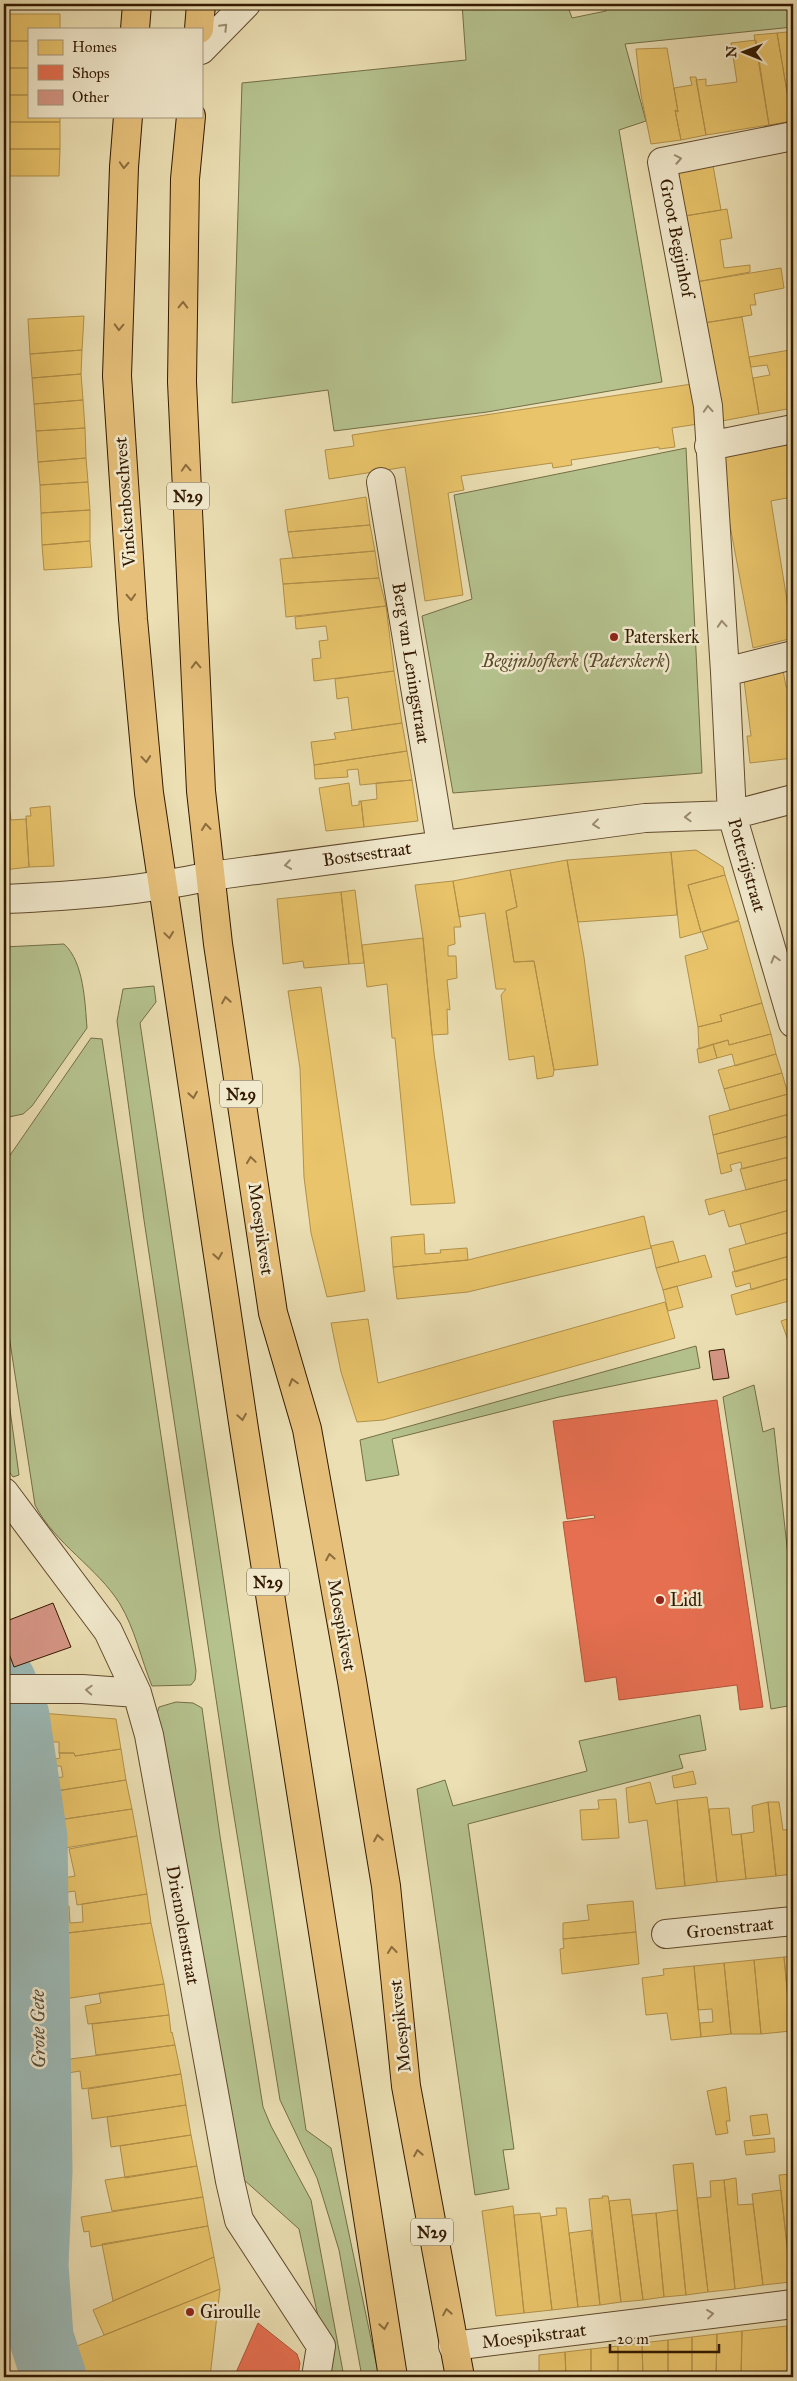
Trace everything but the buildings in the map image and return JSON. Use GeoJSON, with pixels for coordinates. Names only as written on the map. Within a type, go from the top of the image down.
{"type":"FeatureCollection","features":[{"type":"Feature","properties":{"kind":"main road"},"geometry":{"type":"LineString","coordinates":[[135,28],[138,4]]}},
{"type":"Feature","properties":{"kind":"main road"},"geometry":{"type":"LineString","coordinates":[[199,28],[201,4]]}},
{"type":"Feature","properties":{"kind":"main road","name":"Vinckenboschvest"},"geometry":{"type":"LineString","coordinates":[[128,118],[124,167],[118,376],[132,619],[149,794],[163,886]]}},
{"type":"Feature","properties":{"kind":"main road","name":"N29"},"geometry":{"type":"LineString","coordinates":[[191,118],[185,179],[182,382],[201,791],[211,876]]}},
{"type":"Feature","properties":{"kind":"main road","name":"Moespikvest"},"geometry":{"type":"LineString","coordinates":[[211,876],[221,964],[273,1312],[307,1429],[352,1681],[386,1886],[406,2086],[460,2377]]}},
{"type":"Feature","properties":{"kind":"main road","name":"N29"},"geometry":{"type":"LineString","coordinates":[[163,886],[244,1429],[393,2377]]}},
{"type":"Feature","properties":{"kind":"street"},"geometry":{"type":"LineString","coordinates":[[202,49],[246,4]]}},
{"type":"Feature","properties":{"kind":"street","name":"Groot Begijnhof"},"geometry":{"type":"LineString","coordinates":[[725,672],[709,446],[708,406],[662,162],[793,136]]}},
{"type":"Feature","properties":{"kind":"street"},"geometry":{"type":"LineString","coordinates":[[709,446],[793,429]]}},
{"type":"Feature","properties":{"kind":"street","name":"Berg van Leningstraat"},"geometry":{"type":"LineString","coordinates":[[381,482],[440,844]]}},
{"type":"Feature","properties":{"kind":"street"},"geometry":{"type":"LineString","coordinates":[[725,672],[793,655]]}},
{"type":"Feature","properties":{"kind":"street","name":"Potterijstraat"},"geometry":{"type":"LineString","coordinates":[[725,672],[732,815],[793,1023]]}},
{"type":"Feature","properties":{"kind":"street","name":"Bostsestraat"},"geometry":{"type":"LineString","coordinates":[[4,899],[98,894],[163,886],[211,876],[645,818],[732,815],[793,799]]}},
{"type":"Feature","properties":{"kind":"street","name":"Driemolenstraat"},"geometry":{"type":"LineString","coordinates":[[4,1492],[24,1523],[108,1631],[137,1693],[149,1735],[230,2181],[239,2220],[321,2346],[316,2377]]}},
{"type":"Feature","properties":{"kind":"street"},"geometry":{"type":"LineString","coordinates":[[12,1689],[137,1693]]}},
{"type":"Feature","properties":{"kind":"street","name":"Groenstraat"},"geometry":{"type":"LineString","coordinates":[[666,1934],[793,1922]]}},
{"type":"Feature","properties":{"kind":"street","name":"Moespikstraat"},"geometry":{"type":"LineString","coordinates":[[453,2346],[793,2304]]}},
{"type":"Feature","properties":{"kind":"green space"},"geometry":{"type":"Polygon","coordinates":[[[462,4],[567,4],[572,18],[606,11],[604,4],[793,4],[793,27],[625,44],[646,121],[619,130],[662,382],[487,412],[334,431],[328,390],[232,403],[242,83],[466,60],[462,4]]]}},
{"type":"Feature","properties":{"kind":"green space","name":"Begijnhofkerk (Paterskerk)"},"geometry":{"type":"Polygon","coordinates":[[[686,448],[702,773],[453,793],[422,616],[472,599],[454,495],[686,448]]]}},
{"type":"Feature","properties":{"kind":"green space"},"geometry":{"type":"Polygon","coordinates":[[[64,944],[71,952],[80,972],[87,1028],[32,1106],[23,1114],[4,1118],[4,947],[64,944]]]}},
{"type":"Feature","properties":{"kind":"green space"},"geometry":{"type":"Polygon","coordinates":[[[154,986],[156,1002],[140,1023],[306,2130],[331,2148],[379,2377],[362,2377],[339,2250],[317,2178],[280,2100],[229,1785],[144,1220],[117,1021],[123,989],[154,986]]]}},
{"type":"Feature","properties":{"kind":"green space"},"geometry":{"type":"Polygon","coordinates":[[[91,1038],[102,1039],[196,1671],[195,1680],[191,1685],[152,1686],[134,1634],[120,1604],[100,1578],[53,1532],[35,1505],[4,1303],[4,1164],[91,1038]]]}},
{"type":"Feature","properties":{"kind":"green space"},"geometry":{"type":"Polygon","coordinates":[[[696,1346],[700,1368],[559,1397],[392,1439],[399,1475],[366,1481],[360,1440],[696,1346]]]}},
{"type":"Feature","properties":{"kind":"green space"},"geometry":{"type":"Polygon","coordinates":[[[4,1366],[19,1475],[13,1477],[4,1465],[4,1366]]]}},
{"type":"Feature","properties":{"kind":"green space"},"geometry":{"type":"Polygon","coordinates":[[[754,1385],[763,1432],[774,1428],[793,1601],[793,1705],[771,1709],[723,1397],[754,1385]]]}},
{"type":"Feature","properties":{"kind":"green space"},"geometry":{"type":"Polygon","coordinates":[[[176,1702],[193,1703],[202,1708],[220,1836],[263,2107],[271,2126],[311,2200],[344,2377],[327,2377],[329,2367],[299,2229],[243,2179],[157,1713],[159,1707],[176,1702]]]}},
{"type":"Feature","properties":{"kind":"green space"},"geometry":{"type":"Polygon","coordinates":[[[700,1715],[706,1750],[679,1755],[683,1768],[468,1824],[514,2149],[503,2150],[509,2189],[475,2195],[417,1789],[445,1780],[453,1806],[587,1771],[579,1741],[700,1715]]]}},
{"type":"Feature","properties":{"kind":"waterway","name":"Grote Gete"},"geometry":{"type":"LineString","coordinates":[[4,1682],[17,1716],[35,1837],[40,2171],[36,2265],[41,2337],[54,2377]]}},
{"type":"Feature","properties":{"kind":"place","name":"Paterskerk"},"geometry":{"type":"Point","coordinates":[614,637]}},
{"type":"Feature","properties":{"kind":"place","name":"Lidl"},"geometry":{"type":"Point","coordinates":[660,1600]}},
{"type":"Feature","properties":{"kind":"place","name":"Giroulle"},"geometry":{"type":"Point","coordinates":[190,2312]}}]}
